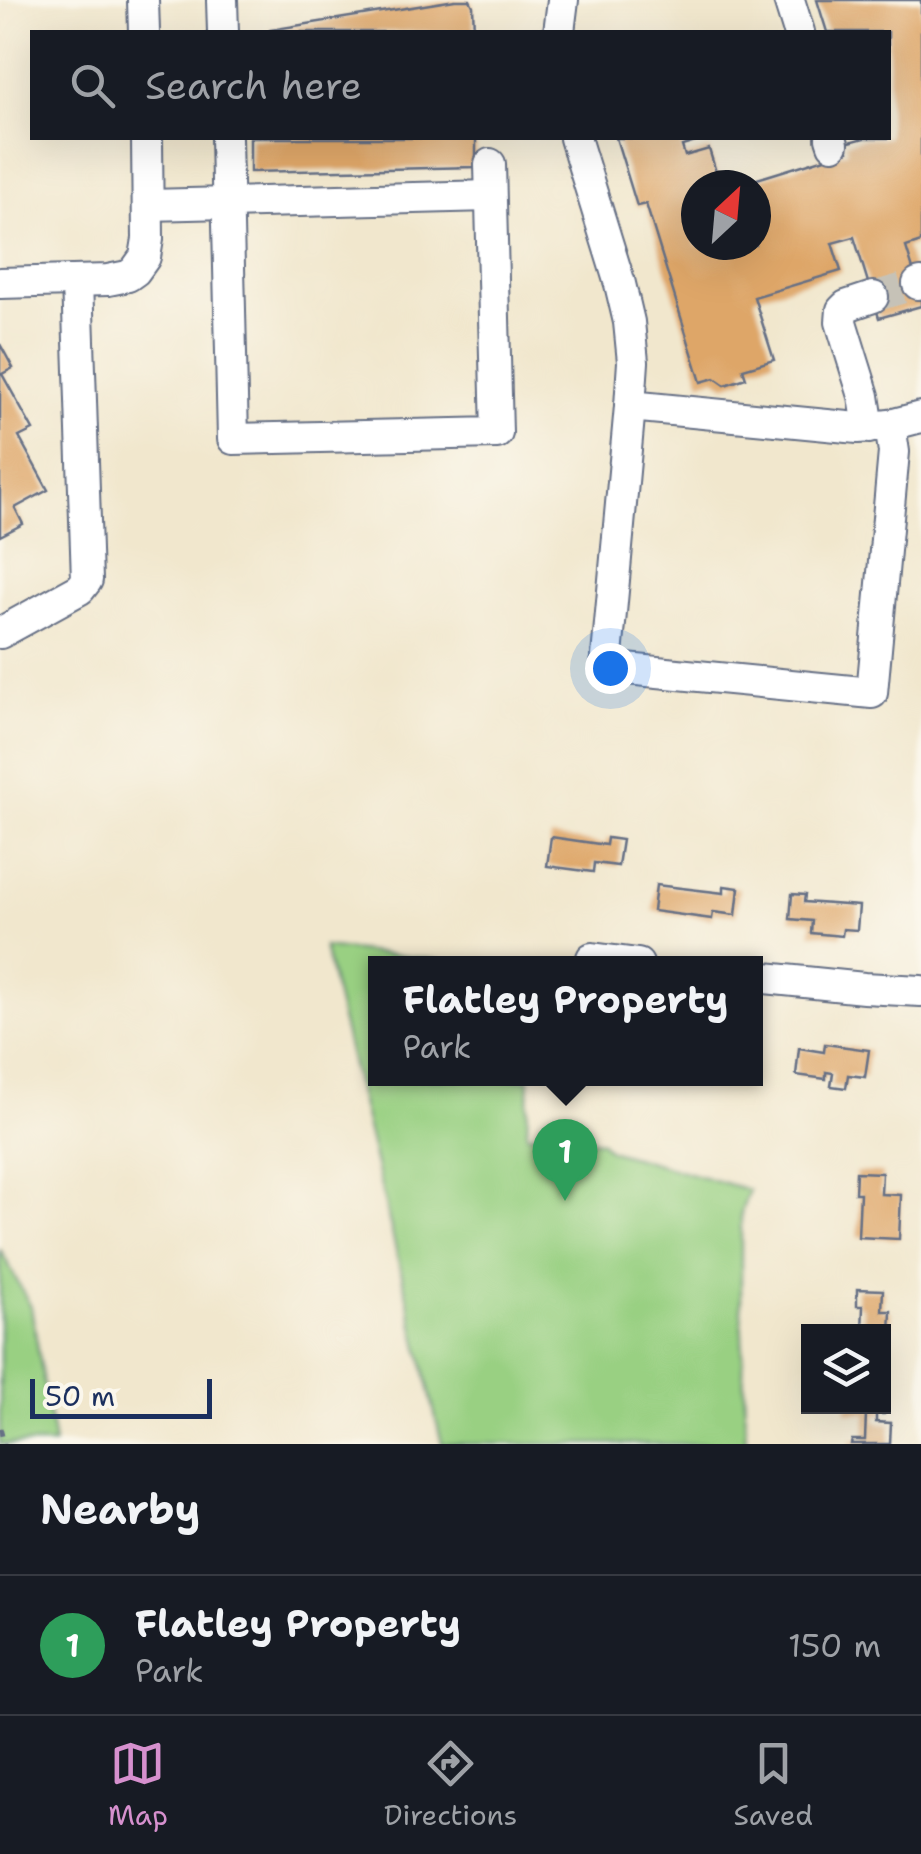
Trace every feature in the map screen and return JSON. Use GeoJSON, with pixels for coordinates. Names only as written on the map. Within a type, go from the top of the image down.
{"type":"FeatureCollection","features":[{"type":"Feature","properties":{"kind":"street"},"geometry":{"type":"LineString","coordinates":[[143,0],[144,30]]}},
{"type":"Feature","properties":{"kind":"street"},"geometry":{"type":"LineString","coordinates":[[222,0],[222,30]]}},
{"type":"Feature","properties":{"kind":"street"},"geometry":{"type":"LineString","coordinates":[[560,30],[563,0]]}},
{"type":"Feature","properties":{"kind":"street"},"geometry":{"type":"LineString","coordinates":[[789,0],[798,30]]}},
{"type":"Feature","properties":{"kind":"street"},"geometry":{"type":"LineString","coordinates":[[0,283],[108,280],[128,276],[140,265],[147,249],[147,140]]}},
{"type":"Feature","properties":{"kind":"street"},"geometry":{"type":"LineString","coordinates":[[226,140],[232,439],[497,433],[490,164]]}},
{"type":"Feature","properties":{"kind":"street"},"geometry":{"type":"LineString","coordinates":[[576,140],[620,284],[633,362],[606,668],[872,694],[894,452],[864,396],[841,316],[846,306],[873,297]]}},
{"type":"Feature","properties":{"kind":"street"},"geometry":{"type":"LineString","coordinates":[[148,205],[490,196]]}},
{"type":"Feature","properties":{"kind":"street"},"geometry":{"type":"LineString","coordinates":[[0,633],[80,589],[87,580],[78,281]]}},
{"type":"Feature","properties":{"kind":"street"},"geometry":{"type":"LineString","coordinates":[[630,406],[879,427],[921,417]]}},
{"type":"Feature","properties":{"kind":"street"},"geometry":{"type":"LineString","coordinates":[[763,978],[921,991]]}},
{"type":"Feature","properties":{"kind":"path"},"geometry":{"type":"LineString","coordinates":[[0,1428],[4,1444]]}},
{"type":"Feature","properties":{"kind":"green space"},"geometry":{"type":"Polygon","coordinates":[[[324,947],[400,956],[368,956],[368,1086],[529,1086],[527,1134],[601,1141],[609,1150],[749,1190],[741,1212],[746,1444],[442,1444],[324,947]]]}},
{"type":"Feature","properties":{"kind":"green space"},"geometry":{"type":"Polygon","coordinates":[[[0,1249],[31,1307],[54,1444],[0,1444],[0,1249]]]}},
{"type":"Feature","properties":{"kind":"building"},"geometry":{"type":"Polygon","coordinates":[[[455,0],[470,0],[473,6],[474,30],[270,30],[455,0]]]}},
{"type":"Feature","properties":{"kind":"building"},"geometry":{"type":"Polygon","coordinates":[[[817,0],[921,0],[921,242],[906,247],[921,306],[879,318],[854,237],[832,243],[841,271],[754,297],[774,360],[743,369],[746,378],[725,385],[715,378],[701,382],[646,204],[637,206],[617,140],[702,140],[682,146],[685,156],[709,149],[715,170],[681,170],[681,260],[771,260],[771,175],[848,151],[846,143],[891,140],[891,30],[826,30],[817,0]]]}},
{"type":"Feature","properties":{"kind":"building"},"geometry":{"type":"Polygon","coordinates":[[[250,140],[476,140],[476,167],[250,172],[250,140]]]}},
{"type":"Feature","properties":{"kind":"building"},"geometry":{"type":"Polygon","coordinates":[[[0,344],[13,368],[2,374],[33,430],[19,437],[48,490],[15,508],[23,524],[0,536],[0,344]]]}},
{"type":"Feature","properties":{"kind":"building"},"geometry":{"type":"Polygon","coordinates":[[[551,837],[606,845],[607,838],[622,840],[618,866],[594,863],[593,872],[547,866],[551,837]]]}},
{"type":"Feature","properties":{"kind":"building"},"geometry":{"type":"Polygon","coordinates":[[[656,885],[724,893],[724,886],[739,888],[736,915],[713,912],[712,919],[653,911],[656,885]]]}},
{"type":"Feature","properties":{"kind":"building"},"geometry":{"type":"Polygon","coordinates":[[[792,894],[805,895],[804,902],[859,906],[857,930],[843,929],[842,936],[811,933],[812,921],[790,919],[792,894]]]}},
{"type":"Feature","properties":{"kind":"building"},"geometry":{"type":"Polygon","coordinates":[[[825,1044],[869,1050],[865,1077],[848,1075],[846,1088],[831,1086],[833,1073],[826,1072],[826,1079],[796,1075],[799,1048],[824,1052],[825,1044]]]}},
{"type":"Feature","properties":{"kind":"building"},"geometry":{"type":"Polygon","coordinates":[[[856,1172],[882,1173],[881,1194],[901,1195],[899,1239],[858,1237],[860,1193],[855,1193],[856,1172]]]}},
{"type":"Feature","properties":{"kind":"building"},"geometry":{"type":"Polygon","coordinates":[[[857,1289],[883,1290],[882,1311],[891,1311],[890,1324],[862,1324],[863,1306],[857,1306],[857,1289]]]}},
{"type":"Feature","properties":{"kind":"building"},"geometry":{"type":"Polygon","coordinates":[[[866,1414],[876,1414],[876,1422],[891,1423],[890,1444],[851,1444],[852,1440],[865,1440],[866,1414]]]}},
{"type":"Feature","properties":{"kind":"tunnel"},"geometry":{"type":"LineString","coordinates":[[873,297],[918,284]]}},
{"type":"Feature","properties":{"kind":"place","name":"Flatley Property"},"geometry":{"type":"Point","coordinates":[565,1201]}}]}
